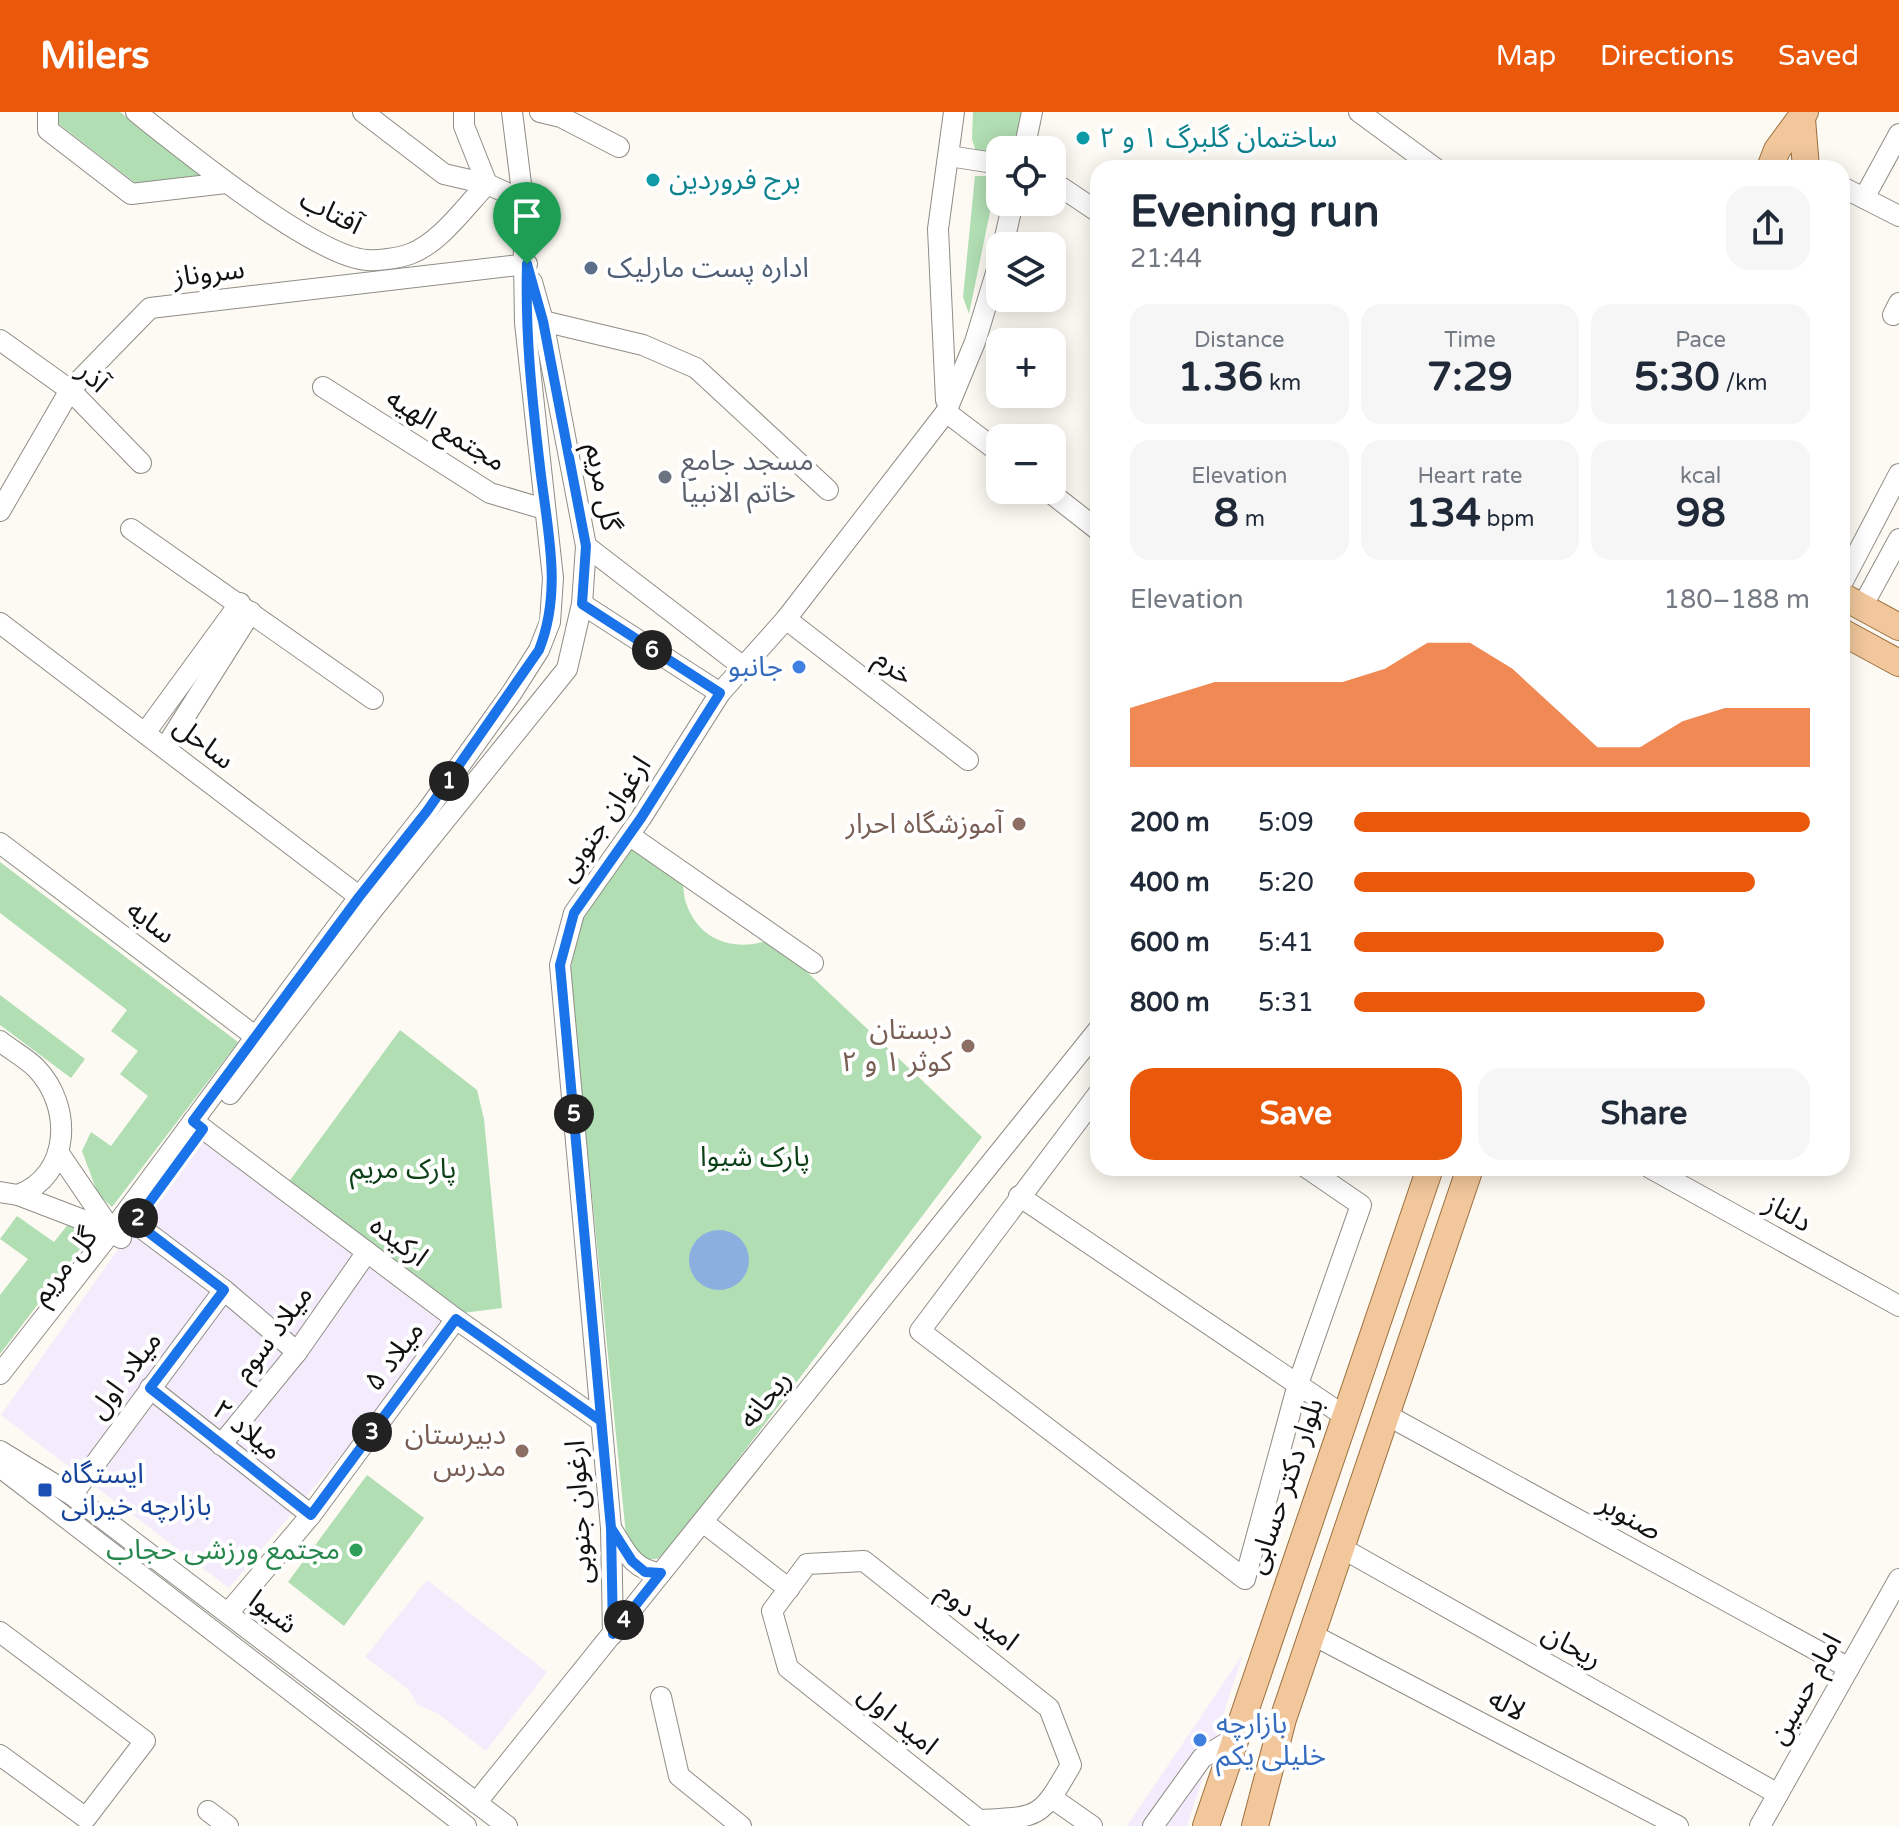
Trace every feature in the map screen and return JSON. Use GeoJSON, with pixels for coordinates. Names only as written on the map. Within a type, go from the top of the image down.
{"type":"FeatureCollection","features":[{"type":"Feature","properties":{"kind":"main road"},"geometry":{"type":"LineString","coordinates":[[1773,160],[1800,114]]}},
{"type":"Feature","properties":{"kind":"main road"},"geometry":{"type":"LineString","coordinates":[[1800,114],[1805,160]]}},
{"type":"Feature","properties":{"kind":"main road"},"geometry":{"type":"LineString","coordinates":[[1852,601],[1899,627]]}},
{"type":"Feature","properties":{"kind":"main road"},"geometry":{"type":"LineString","coordinates":[[1850,636],[1899,663]]}},
{"type":"Feature","properties":{"kind":"main road","name":"بلوار دکتر حسابی"},"geometry":{"type":"LineString","coordinates":[[1206,1826],[1343,1415],[1427,1176]]}},
{"type":"Feature","properties":{"kind":"main road"},"geometry":{"type":"LineString","coordinates":[[1255,1826],[1283,1719],[1467,1176]]}},
{"type":"Feature","properties":{"kind":"street"},"geometry":{"type":"LineString","coordinates":[[48,112],[48,130],[131,194],[226,183]]}},
{"type":"Feature","properties":{"kind":"street","name":"آفتاب"},"geometry":{"type":"LineString","coordinates":[[136,112],[226,183],[325,246],[366,260],[410,254],[441,233],[487,184]]}},
{"type":"Feature","properties":{"kind":"street"},"geometry":{"type":"LineString","coordinates":[[363,112],[444,174],[487,184],[523,200]]}},
{"type":"Feature","properties":{"kind":"street"},"geometry":{"type":"LineString","coordinates":[[464,112],[464,126],[487,184]]}},
{"type":"Feature","properties":{"kind":"street","name":"گل مریم"},"geometry":{"type":"LineString","coordinates":[[0,1391],[366,902],[539,650],[550,622],[553,578],[525,323],[527,264],[512,112]]}},
{"type":"Feature","properties":{"kind":"street"},"geometry":{"type":"LineString","coordinates":[[540,112],[561,117],[619,147]]}},
{"type":"Feature","properties":{"kind":"street"},"geometry":{"type":"LineString","coordinates":[[954,112],[938,229],[946,412],[986,442]]}},
{"type":"Feature","properties":{"kind":"street"},"geometry":{"type":"LineString","coordinates":[[1027,136],[1032,112]]}},
{"type":"Feature","properties":{"kind":"street"},"geometry":{"type":"LineString","coordinates":[[1359,112],[1424,160]]}},
{"type":"Feature","properties":{"kind":"street"},"geometry":{"type":"LineString","coordinates":[[1864,198],[1899,134]]}},
{"type":"Feature","properties":{"kind":"street"},"geometry":{"type":"LineString","coordinates":[[949,156],[986,162]]}},
{"type":"Feature","properties":{"kind":"street"},"geometry":{"type":"LineString","coordinates":[[1066,190],[1090,207]]}},
{"type":"Feature","properties":{"kind":"street"},"geometry":{"type":"LineString","coordinates":[[1850,191],[1899,216]]}},
{"type":"Feature","properties":{"kind":"street","name":"گل مریم"},"geometry":{"type":"LineString","coordinates":[[366,902],[567,669],[582,604],[586,546],[543,321],[527,264]]}},
{"type":"Feature","properties":{"kind":"street","name":"سروناز"},"geometry":{"type":"LineString","coordinates":[[0,511],[70,390],[150,308],[527,264]]}},
{"type":"Feature","properties":{"kind":"street","name":"ارغوان جنوبی"},"geometry":{"type":"LineString","coordinates":[[613,1634],[611,1528],[560,965],[574,913],[629,835],[720,693],[786,619],[946,412],[975,342],[986,306]]}},
{"type":"Feature","properties":{"kind":"street"},"geometry":{"type":"LineString","coordinates":[[543,321],[643,345],[696,368],[828,490]]}},
{"type":"Feature","properties":{"kind":"street","name":"آذر"},"geometry":{"type":"LineString","coordinates":[[0,340],[70,390],[141,463]]}},
{"type":"Feature","properties":{"kind":"street","name":"مجتمع الهیه"},"geometry":{"type":"LineString","coordinates":[[323,387],[490,493],[544,509]]}},
{"type":"Feature","properties":{"kind":"street"},"geometry":{"type":"LineString","coordinates":[[1850,568],[1899,474]]}},
{"type":"Feature","properties":{"kind":"street"},"geometry":{"type":"LineString","coordinates":[[1065,504],[1090,524]]}},
{"type":"Feature","properties":{"kind":"street"},"geometry":{"type":"LineString","coordinates":[[131,529],[373,699]]}},
{"type":"Feature","properties":{"kind":"street"},"geometry":{"type":"LineString","coordinates":[[1852,601],[1899,539]]}},
{"type":"Feature","properties":{"kind":"street"},"geometry":{"type":"LineString","coordinates":[[586,546],[742,666]]}},
{"type":"Feature","properties":{"kind":"street"},"geometry":{"type":"LineString","coordinates":[[582,604],[720,693]]}},
{"type":"Feature","properties":{"kind":"street"},"geometry":{"type":"LineString","coordinates":[[145,733],[246,608]]}},
{"type":"Feature","properties":{"kind":"street"},"geometry":{"type":"LineString","coordinates":[[165,748],[246,608]]}},
{"type":"Feature","properties":{"kind":"street","name":"خرم"},"geometry":{"type":"LineString","coordinates":[[786,619],[968,760]]}},
{"type":"Feature","properties":{"kind":"street","name":"ساحل"},"geometry":{"type":"LineString","coordinates":[[0,623],[366,902]]}},
{"type":"Feature","properties":{"kind":"street"},"geometry":{"type":"LineString","coordinates":[[629,835],[813,963]]}},
{"type":"Feature","properties":{"kind":"street","name":"سایه"},"geometry":{"type":"LineString","coordinates":[[0,843],[261,1041]]}},
{"type":"Feature","properties":{"kind":"street","name":"ریحانه"},"geometry":{"type":"LineString","coordinates":[[476,1803],[1090,1040]]}},
{"type":"Feature","properties":{"kind":"street"},"geometry":{"type":"LineString","coordinates":[[0,1041],[36,1068],[48,1085],[59,1115],[60,1155],[34,1189],[9,1193]]}},
{"type":"Feature","properties":{"kind":"street"},"geometry":{"type":"LineString","coordinates":[[1090,1104],[920,1331],[1245,1579],[1298,1384],[1361,1205],[1319,1176]]}},
{"type":"Feature","properties":{"kind":"street","name":"ارکیده"},"geometry":{"type":"LineString","coordinates":[[198,1125],[456,1319],[601,1421]]}},
{"type":"Feature","properties":{"kind":"street"},"geometry":{"type":"LineString","coordinates":[[60,1155],[123,1227]]}},
{"type":"Feature","properties":{"kind":"street","name":"دلناز"},"geometry":{"type":"LineString","coordinates":[[1664,1176],[1899,1306]]}},
{"type":"Feature","properties":{"kind":"street"},"geometry":{"type":"LineString","coordinates":[[9,1193],[123,1227],[224,1290],[297,1352]]}},
{"type":"Feature","properties":{"kind":"street"},"geometry":{"type":"LineString","coordinates":[[1019,1196],[1343,1415]]}},
{"type":"Feature","properties":{"kind":"street","name":"گل مریم"},"geometry":{"type":"LineString","coordinates":[[0,1374],[123,1227]]}},
{"type":"Feature","properties":{"kind":"street","name":"میلاد سوم"},"geometry":{"type":"LineString","coordinates":[[221,1445],[297,1352],[367,1252]]}},
{"type":"Feature","properties":{"kind":"street","name":"میلاد اول"},"geometry":{"type":"LineString","coordinates":[[72,1495],[224,1290]]}},
{"type":"Feature","properties":{"kind":"street","name":"میلاد ۵"},"geometry":{"type":"LineString","coordinates":[[228,1613],[311,1515],[456,1319]]}},
{"type":"Feature","properties":{"kind":"street","name":"میلاد ۲"},"geometry":{"type":"LineString","coordinates":[[150,1388],[311,1515]]}},
{"type":"Feature","properties":{"kind":"street","name":"صنوبر"},"geometry":{"type":"LineString","coordinates":[[1385,1414],[1849,1668]]}},
{"type":"Feature","properties":{"kind":"street","name":"شیوا"},"geometry":{"type":"LineString","coordinates":[[0,1451],[72,1495],[507,1826]]}},
{"type":"Feature","properties":{"kind":"street","name":"شیوا"},"geometry":{"type":"LineString","coordinates":[[0,1467],[353,1738],[459,1824]]}},
{"type":"Feature","properties":{"kind":"street"},"geometry":{"type":"LineString","coordinates":[[703,1522],[789,1589]]}},
{"type":"Feature","properties":{"kind":"street"},"geometry":{"type":"LineString","coordinates":[[611,1528],[632,1561],[645,1572],[661,1573]]}},
{"type":"Feature","properties":{"kind":"street","name":"ریحان"},"geometry":{"type":"LineString","coordinates":[[1340,1547],[1778,1794]]}},
{"type":"Feature","properties":{"kind":"street","name":"امید دوم"},"geometry":{"type":"LineString","coordinates":[[789,1589],[807,1564],[864,1561],[1049,1708],[1071,1765],[1052,1798]]}},
{"type":"Feature","properties":{"kind":"street","name":"امام حسین"},"geometry":{"type":"LineString","coordinates":[[1760,1826],[1899,1579]]}},
{"type":"Feature","properties":{"kind":"street","name":"امید اول"},"geometry":{"type":"LineString","coordinates":[[789,1589],[772,1611],[788,1668],[979,1820],[1030,1817],[1052,1798]]}},
{"type":"Feature","properties":{"kind":"street"},"geometry":{"type":"LineString","coordinates":[[0,1632],[145,1741],[86,1818],[0,1755]]}},
{"type":"Feature","properties":{"kind":"street","name":"لاله"},"geometry":{"type":"LineString","coordinates":[[1311,1634],[1678,1826]]}},
{"type":"Feature","properties":{"kind":"street"},"geometry":{"type":"LineString","coordinates":[[661,1697],[679,1776],[741,1826]]}},
{"type":"Feature","properties":{"kind":"street"},"geometry":{"type":"LineString","coordinates":[[353,1738],[368,1720]]}},
{"type":"Feature","properties":{"kind":"street"},"geometry":{"type":"LineString","coordinates":[[1153,1826],[1202,1758],[1236,1737]]}},
{"type":"Feature","properties":{"kind":"street"},"geometry":{"type":"LineString","coordinates":[[1052,1798],[1092,1826]]}},
{"type":"Feature","properties":{"kind":"street"},"geometry":{"type":"LineString","coordinates":[[208,1811],[228,1826]]}},
{"type":"Feature","properties":{"kind":"shaded area"},"geometry":{"type":"Polygon","coordinates":[[[203,1129],[456,1319],[229,1588],[1,1415],[203,1129]]]}},
{"type":"Feature","properties":{"kind":"shaded area"},"geometry":{"type":"Polygon","coordinates":[[[427,1580],[547,1672],[486,1751],[437,1713],[418,1705],[408,1689],[365,1657],[427,1580]]]}},
{"type":"Feature","properties":{"kind":"shaded area","name":"بازارچه خلیلی یکم"},"geometry":{"type":"Polygon","coordinates":[[[1243,1654],[1187,1826],[1127,1826],[1243,1654]]]}},
{"type":"Feature","properties":{"kind":"green space"},"geometry":{"type":"Polygon","coordinates":[[[54,112],[120,112],[199,174],[193,182],[154,186],[135,183],[55,121],[54,112]]]}},
{"type":"Feature","properties":{"kind":"green space"},"geometry":{"type":"Polygon","coordinates":[[[973,112],[1022,112],[1016,136],[986,136],[986,154],[976,152],[972,139],[973,112]]]}},
{"type":"Feature","properties":{"kind":"green space"},"geometry":{"type":"Polygon","coordinates":[[[975,176],[986,176],[986,216],[989,216],[969,314],[963,297],[975,176]]]}},
{"type":"Feature","properties":{"kind":"green space","name":"پارک شیوا"},"geometry":{"type":"Polygon","coordinates":[[[638,841],[678,873],[692,916],[709,935],[732,944],[745,945],[772,939],[982,1137],[668,1552],[651,1559],[640,1558],[626,1535],[570,975],[578,925],[638,841]]]}},
{"type":"Feature","properties":{"kind":"green space"},"geometry":{"type":"Polygon","coordinates":[[[0,862],[238,1042],[112,1207],[98,1194],[82,1151],[91,1132],[111,1146],[148,1096],[120,1074],[138,1051],[111,1031],[127,1010],[0,913],[0,862]]]}},
{"type":"Feature","properties":{"kind":"green space"},"geometry":{"type":"Polygon","coordinates":[[[0,995],[85,1059],[71,1078],[0,1025],[0,995]]]}},
{"type":"Feature","properties":{"kind":"green space","name":"پارک مریم"},"geometry":{"type":"Polygon","coordinates":[[[400,1030],[477,1090],[484,1119],[502,1308],[455,1314],[285,1187],[400,1030]]]}},
{"type":"Feature","properties":{"kind":"green space"},"geometry":{"type":"Polygon","coordinates":[[[17,1216],[54,1242],[70,1222],[89,1237],[0,1354],[0,1295],[28,1259],[0,1239],[17,1216]]]}},
{"type":"Feature","properties":{"kind":"green space","name":"مجتمع ورزشی حجاب"},"geometry":{"type":"Polygon","coordinates":[[[367,1475],[424,1518],[344,1626],[288,1582],[367,1475]]]}},
{"type":"Feature","properties":{"kind":"water"},"geometry":{"type":"Polygon","coordinates":[[[719,1230],[731,1232],[740,1239],[747,1248],[747,1272],[740,1281],[731,1288],[719,1290],[707,1288],[698,1281],[691,1272],[689,1260],[691,1248],[698,1239],[707,1232],[719,1230]]]}},
{"type":"Feature","properties":{"kind":"place","name":"ساختمان گلبرگ ۱ و ۲"},"geometry":{"type":"Point","coordinates":[1083,138]}},
{"type":"Feature","properties":{"kind":"place","name":"برج فروردین"},"geometry":{"type":"Point","coordinates":[653,180]}},
{"type":"Feature","properties":{"kind":"place","name":"اداره پست مارلیک"},"geometry":{"type":"Point","coordinates":[591,268]}},
{"type":"Feature","properties":{"kind":"place","name":"مسجد جامع خاتم الانبیا"},"geometry":{"type":"Point","coordinates":[665,477]}},
{"type":"Feature","properties":{"kind":"place","name":"جانبو"},"geometry":{"type":"Point","coordinates":[799,667]}},
{"type":"Feature","properties":{"kind":"place","name":"آموزشگاه احرار"},"geometry":{"type":"Point","coordinates":[1019,824]}},
{"type":"Feature","properties":{"kind":"place","name":"دبستان کوثر ۱ و ۲"},"geometry":{"type":"Point","coordinates":[968,1046]}},
{"type":"Feature","properties":{"kind":"place","name":"دبیرستان مدرس"},"geometry":{"type":"Point","coordinates":[522,1451]}},
{"type":"Feature","properties":{"kind":"place","name":"ایستگاه بازارچه خیرانی"},"geometry":{"type":"Point","coordinates":[45,1490]}},
{"type":"Feature","properties":{"kind":"place","name":"مجتمع ورزشی حجاب"},"geometry":{"type":"Point","coordinates":[356,1550]}},
{"type":"Feature","properties":{"kind":"place","name":"بازارچه خلیلی یکم"},"geometry":{"type":"Point","coordinates":[1200,1740]}},
{"type":"Feature","properties":{"kind":"route"},"geometry":{"type":"LineString","coordinates":[[527,264],[525,323],[553,578],[550,622],[539,650],[427,811],[359,897],[193,1121],[203,1129],[135,1222],[224,1290],[150,1388],[311,1515],[456,1319],[601,1421],[611,1528],[613,1634],[661,1573],[645,1572],[632,1561],[611,1528],[560,965],[574,913],[594,880],[641,818],[720,693],[582,604],[586,546],[543,321],[527,264]]}}]}
